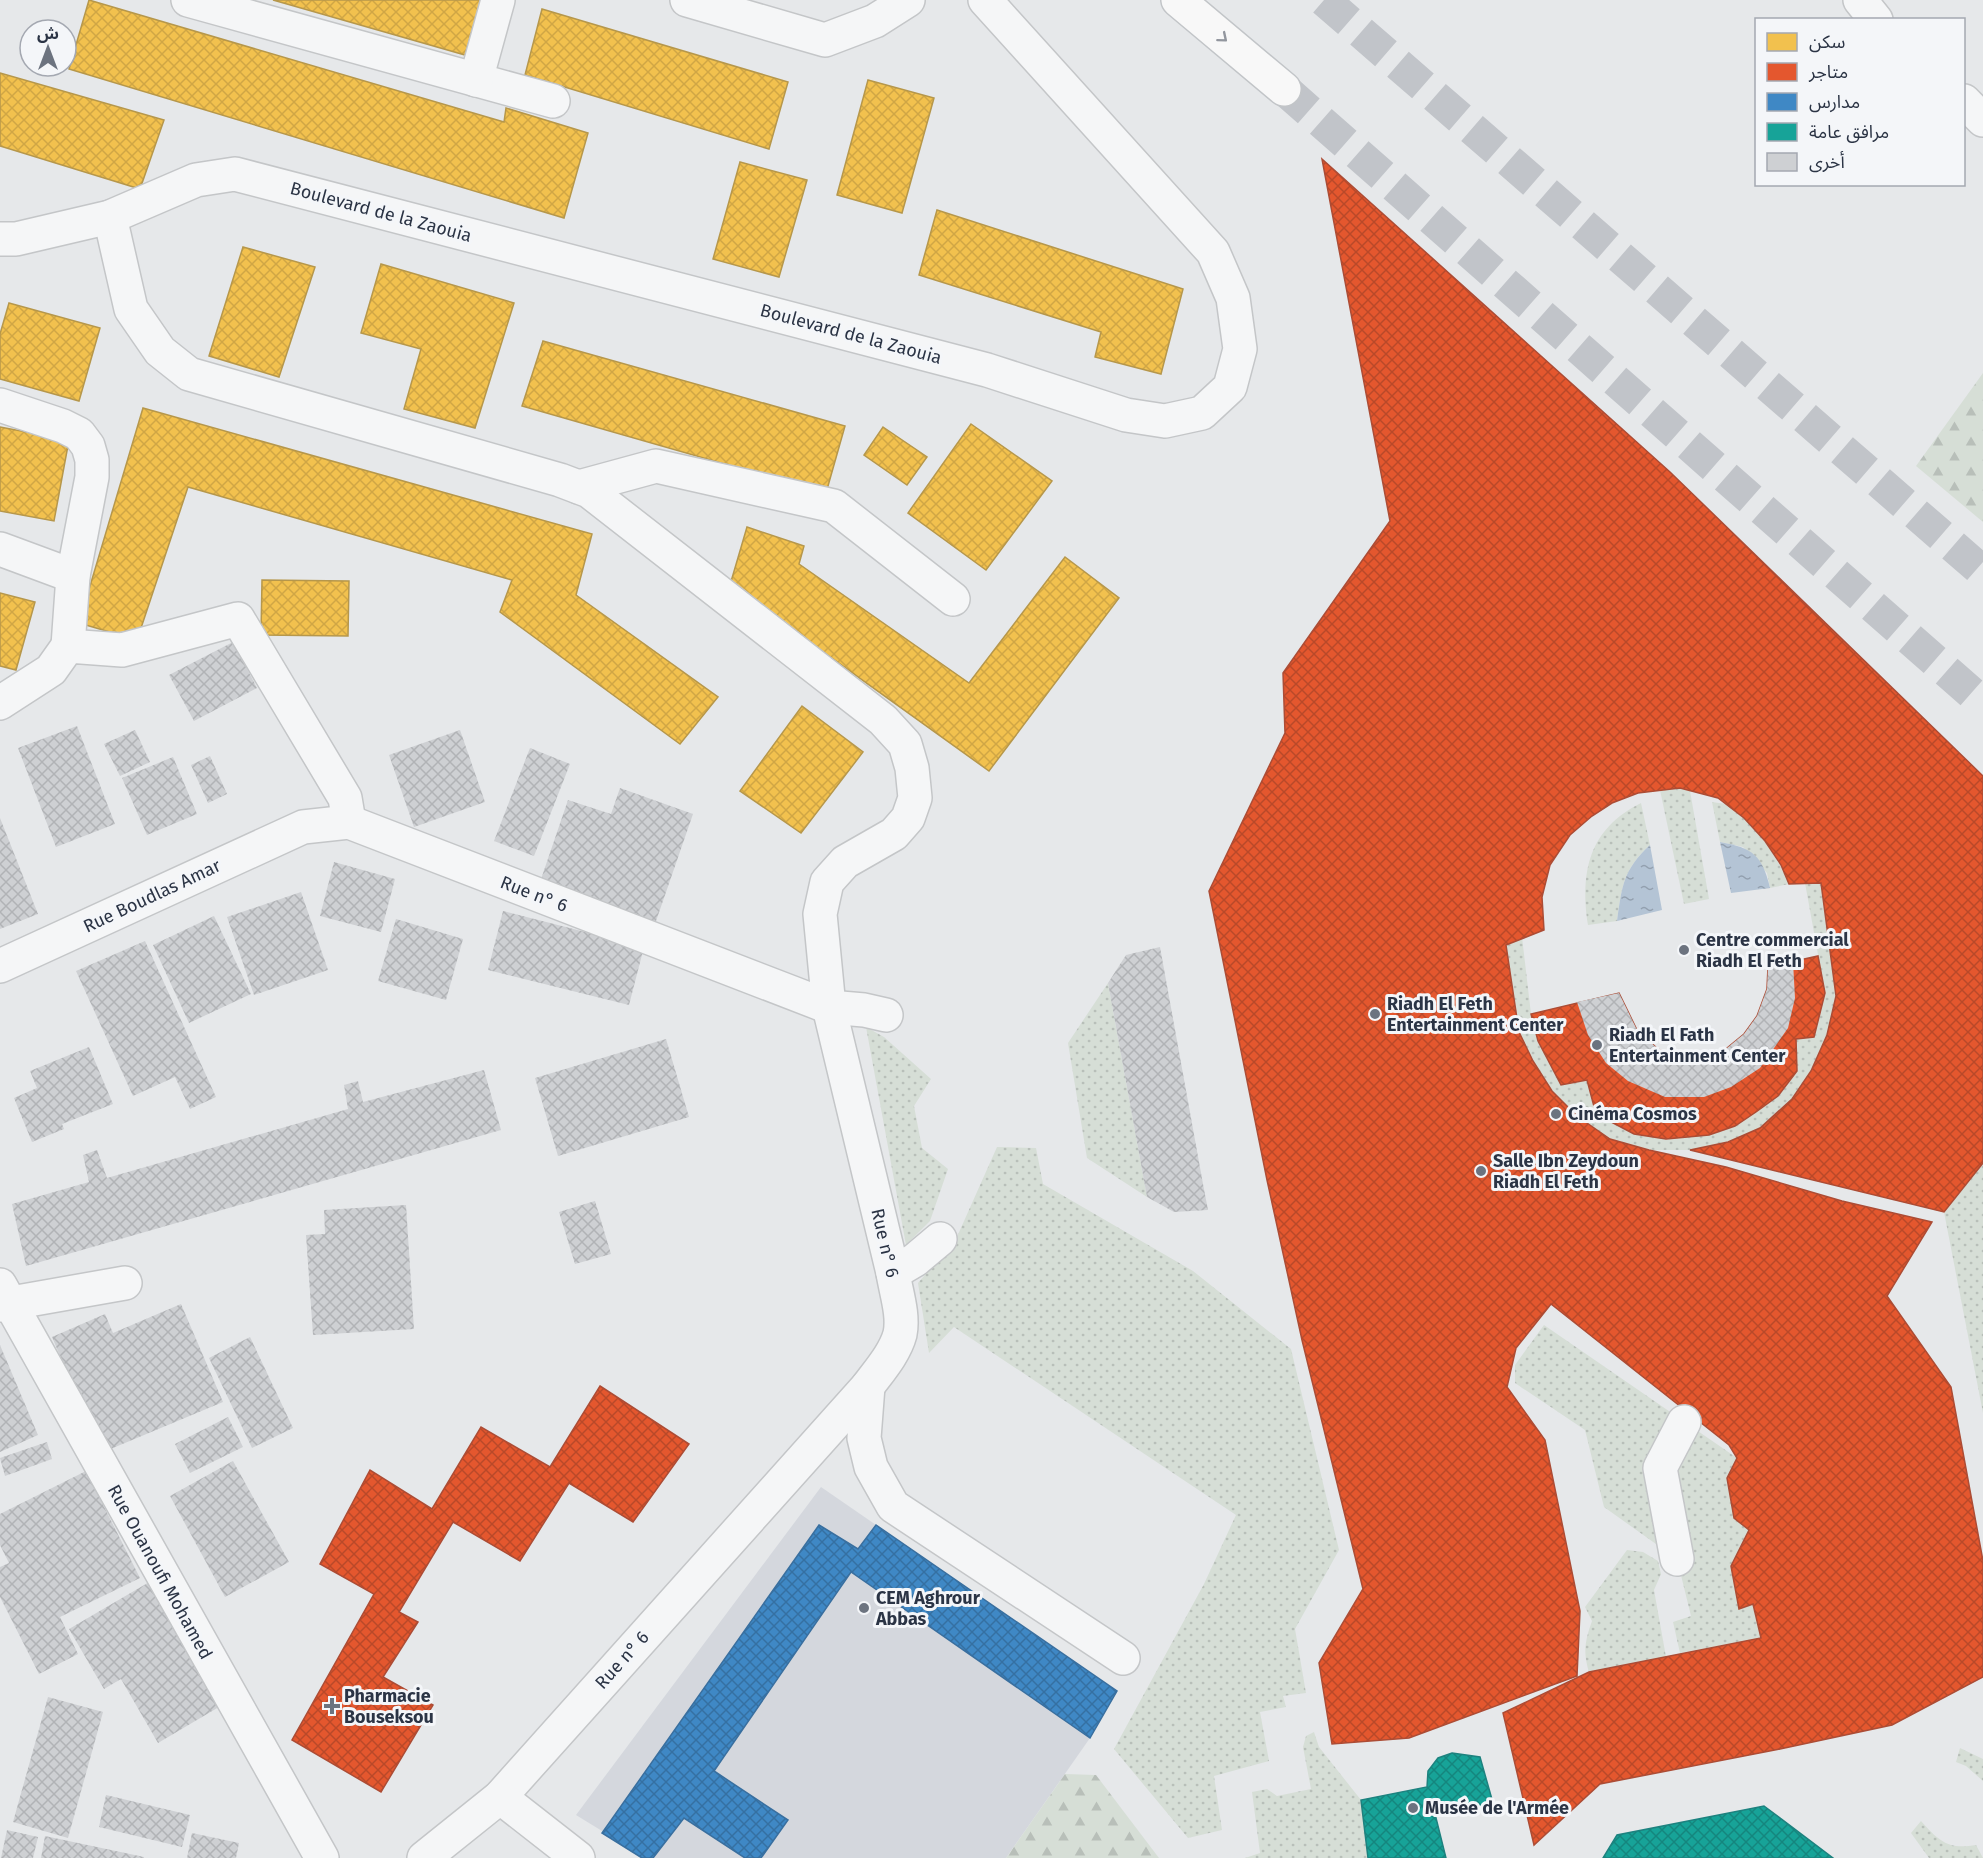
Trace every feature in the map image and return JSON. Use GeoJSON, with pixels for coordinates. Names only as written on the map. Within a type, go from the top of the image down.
{"type":"FeatureCollection","features":[{"type":"Feature","properties":{"kind":"main road"},"geometry":{"type":"LineString","coordinates":[[1178,0],[1284,89]]}},
{"type":"Feature","properties":{"kind":"street"},"geometry":{"type":"LineString","coordinates":[[476,80],[498,0]]}},
{"type":"Feature","properties":{"kind":"street"},"geometry":{"type":"LineString","coordinates":[[687,0],[825,40],[875,21],[908,0]]}},
{"type":"Feature","properties":{"kind":"street","name":"Boulevard de la Zaouia"},"geometry":{"type":"LineString","coordinates":[[0,239],[16,239],[110,217],[196,180],[235,174],[987,370],[1126,415],[1166,421],[1203,413],[1230,387],[1240,349],[1233,298],[1213,252],[985,0]]}},
{"type":"Feature","properties":{"kind":"street"},"geometry":{"type":"LineString","coordinates":[[1860,0],[1874,18]]}},
{"type":"Feature","properties":{"kind":"street"},"geometry":{"type":"LineString","coordinates":[[196,1],[553,101]]}},
{"type":"Feature","properties":{"kind":"street"},"geometry":{"type":"LineString","coordinates":[[1965,102],[1983,120]]}},
{"type":"Feature","properties":{"kind":"street"},"geometry":{"type":"LineString","coordinates":[[110,217],[131,309],[160,351],[189,374],[548,476],[589,491],[874,713],[905,744],[912,768],[915,798],[908,818],[894,834],[845,862],[827,882],[820,914],[829,1007],[864,1010],[886,1015]]}},
{"type":"Feature","properties":{"kind":"street"},"geometry":{"type":"LineString","coordinates":[[0,405],[63,426],[79,434],[88,446],[92,459],[92,477],[73,576],[68,646],[51,670],[0,703]]}},
{"type":"Feature","properties":{"kind":"street"},"geometry":{"type":"LineString","coordinates":[[579,487],[656,466],[834,506],[953,599]]}},
{"type":"Feature","properties":{"kind":"street"},"geometry":{"type":"LineString","coordinates":[[0,549],[73,576]]}},
{"type":"Feature","properties":{"kind":"street"},"geometry":{"type":"LineString","coordinates":[[68,646],[122,650],[238,619],[345,798],[349,822]]}},
{"type":"Feature","properties":{"kind":"street","name":"Rue n° 6"},"geometry":{"type":"LineString","coordinates":[[303,826],[349,822],[829,1007],[893,1273],[900,1316],[900,1335],[890,1356],[868,1386],[500,1797],[424,1858]]}},
{"type":"Feature","properties":{"kind":"street","name":"Rue Boudlas Amar"},"geometry":{"type":"LineString","coordinates":[[0,966],[303,826]]}},
{"type":"Feature","properties":{"kind":"street"},"geometry":{"type":"LineString","coordinates":[[893,1273],[915,1260],[940,1239]]}},
{"type":"Feature","properties":{"kind":"street"},"geometry":{"type":"LineString","coordinates":[[3,1298],[125,1283]]}},
{"type":"Feature","properties":{"kind":"street","name":"Rue Ouanoufi Mohamed"},"geometry":{"type":"LineString","coordinates":[[3,1298],[322,1858]]}},
{"type":"Feature","properties":{"kind":"street"},"geometry":{"type":"LineString","coordinates":[[868,1386],[864,1438],[871,1467],[893,1506],[1123,1658]]}},
{"type":"Feature","properties":{"kind":"street"},"geometry":{"type":"LineString","coordinates":[[1677,1559],[1660,1468],[1684,1422]]}},
{"type":"Feature","properties":{"kind":"street"},"geometry":{"type":"LineString","coordinates":[[500,1797],[578,1858]]}},
{"type":"Feature","properties":{"kind":"shaded area","name":"CEM Aghrour Abbas"},"geometry":{"type":"Polygon","coordinates":[[[821,1487],[1117,1691],[1090,1738],[1006,1858],[646,1858],[576,1815],[821,1487]]]}},
{"type":"Feature","properties":{"kind":"green space"},"geometry":{"type":"Polygon","coordinates":[[[1983,373],[1983,522],[1916,466],[1983,373]]]}},
{"type":"Feature","properties":{"kind":"green space"},"geometry":{"type":"Polygon","coordinates":[[[1680,788],[1690,791],[1709,899],[1684,904],[1660,790],[1680,788]]]}},
{"type":"Feature","properties":{"kind":"green space"},"geometry":{"type":"Polygon","coordinates":[[[1712,802],[1726,804],[1745,817],[1771,851],[1789,884],[1770,888],[1767,873],[1743,847],[1720,842],[1712,802]]]}},
{"type":"Feature","properties":{"kind":"green space"},"geometry":{"type":"Polygon","coordinates":[[[1641,803],[1650,845],[1634,862],[1625,879],[1617,921],[1588,925],[1586,887],[1592,854],[1599,839],[1610,825],[1623,813],[1641,803]]]}},
{"type":"Feature","properties":{"kind":"green space"},"geometry":{"type":"Polygon","coordinates":[[[1805,883],[1821,883],[1836,996],[1827,1035],[1811,1071],[1792,1099],[1760,1128],[1728,1142],[1690,1150],[1649,1150],[1610,1139],[1577,1116],[1552,1091],[1533,1061],[1519,1032],[1506,945],[1522,937],[1531,1014],[1538,1041],[1561,1085],[1587,1080],[1596,1114],[1634,1134],[1735,1126],[1778,1096],[1797,1071],[1796,1039],[1814,1036],[1825,993],[1805,883]]]}},
{"type":"Feature","properties":{"kind":"green space"},"geometry":{"type":"Polygon","coordinates":[[[1108,983],[1147,1197],[1087,1158],[1068,1043],[1108,983]]]}},
{"type":"Feature","properties":{"kind":"green space"},"geometry":{"type":"Polygon","coordinates":[[[866,1027],[884,1037],[931,1079],[914,1106],[922,1148],[948,1169],[930,1221],[906,1245],[866,1027]]]}},
{"type":"Feature","properties":{"kind":"green space"},"geometry":{"type":"Polygon","coordinates":[[[997,1147],[1036,1148],[1043,1184],[1193,1271],[1291,1349],[1339,1550],[1295,1629],[1306,1693],[1283,1696],[1286,1707],[1260,1712],[1269,1761],[1214,1776],[1222,1830],[1188,1838],[1114,1749],[1204,1584],[1236,1515],[954,1327],[929,1353],[918,1283],[956,1239],[997,1147]]]}},
{"type":"Feature","properties":{"kind":"green space"},"geometry":{"type":"Polygon","coordinates":[[[1983,1163],[1983,1413],[1944,1212],[1983,1163]]]}},
{"type":"Feature","properties":{"kind":"green space"},"geometry":{"type":"Polygon","coordinates":[[[1544,1325],[1737,1458],[1734,1518],[1749,1530],[1731,1566],[1739,1608],[1753,1604],[1761,1638],[1680,1653],[1673,1622],[1691,1616],[1677,1559],[1604,1507],[1585,1430],[1515,1383],[1515,1365],[1544,1325]]]}},
{"type":"Feature","properties":{"kind":"green space"},"geometry":{"type":"Polygon","coordinates":[[[1627,1550],[1643,1552],[1658,1561],[1661,1574],[1654,1590],[1666,1657],[1589,1672],[1586,1646],[1592,1621],[1585,1607],[1627,1550]]]}},
{"type":"Feature","properties":{"kind":"green space"},"geometry":{"type":"Polygon","coordinates":[[[1314,1732],[1319,1747],[1361,1800],[1368,1858],[1245,1858],[1260,1853],[1252,1792],[1267,1789],[1277,1796],[1311,1789],[1303,1747],[1306,1736],[1314,1732]]]}},
{"type":"Feature","properties":{"kind":"green space"},"geometry":{"type":"Polygon","coordinates":[[[1960,1748],[1983,1759],[1983,1781],[1966,1766],[1956,1762],[1960,1748]]]}},
{"type":"Feature","properties":{"kind":"green space"},"geometry":{"type":"Polygon","coordinates":[[[1065,1774],[1096,1775],[1159,1858],[1006,1858],[1065,1774]]]}},
{"type":"Feature","properties":{"kind":"green space"},"geometry":{"type":"Polygon","coordinates":[[[1921,1821],[1939,1839],[1951,1845],[1976,1845],[1983,1858],[1929,1858],[1911,1833],[1921,1821]]]}},
{"type":"Feature","properties":{"kind":"water"},"geometry":{"type":"Polygon","coordinates":[[[1720,842],[1741,847],[1754,855],[1763,868],[1770,888],[1731,893],[1720,842]]]}},
{"type":"Feature","properties":{"kind":"water"},"geometry":{"type":"Polygon","coordinates":[[[1650,845],[1662,910],[1617,921],[1625,879],[1634,862],[1650,845]]]}},
{"type":"Feature","properties":{"kind":"building: سكن"},"geometry":{"type":"Polygon","coordinates":[[[89,0],[504,122],[506,108],[588,133],[564,218],[78,72],[78,38],[89,0]]]}},
{"type":"Feature","properties":{"kind":"building: سكن"},"geometry":{"type":"Polygon","coordinates":[[[273,0],[481,0],[465,55],[273,0]]]}},
{"type":"Feature","properties":{"kind":"building: سكن"},"geometry":{"type":"Polygon","coordinates":[[[542,9],[788,82],[769,149],[525,75],[542,9]]]}},
{"type":"Feature","properties":{"kind":"building: سكن"},"geometry":{"type":"Polygon","coordinates":[[[0,73],[164,120],[140,189],[0,146],[0,73]]]}},
{"type":"Feature","properties":{"kind":"building: سكن"},"geometry":{"type":"Polygon","coordinates":[[[868,80],[934,98],[902,213],[837,195],[868,80]]]}},
{"type":"Feature","properties":{"kind":"building: سكن"},"geometry":{"type":"Polygon","coordinates":[[[740,162],[807,180],[779,277],[713,259],[740,162]]]}},
{"type":"Feature","properties":{"kind":"building: سكن"},"geometry":{"type":"Polygon","coordinates":[[[937,210],[1183,289],[1161,374],[1095,357],[1101,332],[919,275],[937,210]]]}},
{"type":"Feature","properties":{"kind":"building: سكن"},"geometry":{"type":"Polygon","coordinates":[[[243,247],[315,267],[279,377],[209,356],[243,247]]]}},
{"type":"Feature","properties":{"kind":"building: سكن"},"geometry":{"type":"Polygon","coordinates":[[[381,264],[514,303],[475,428],[404,409],[421,349],[361,333],[381,264]]]}},
{"type":"Feature","properties":{"kind":"building: سكن"},"geometry":{"type":"Polygon","coordinates":[[[9,303],[100,328],[79,401],[0,379],[0,334],[9,303]]]}},
{"type":"Feature","properties":{"kind":"building: سكن"},"geometry":{"type":"Polygon","coordinates":[[[543,341],[845,426],[826,493],[522,406],[543,341]]]}},
{"type":"Feature","properties":{"kind":"building: سكن"},"geometry":{"type":"Polygon","coordinates":[[[143,408],[592,534],[576,595],[718,697],[680,744],[500,612],[512,580],[188,487],[137,640],[79,623],[143,408]]]}},
{"type":"Feature","properties":{"kind":"building: سكن"},"geometry":{"type":"Polygon","coordinates":[[[971,424],[1052,481],[986,570],[908,513],[971,424]]]}},
{"type":"Feature","properties":{"kind":"building: سكن"},"geometry":{"type":"Polygon","coordinates":[[[0,427],[69,440],[54,521],[0,511],[0,427]]]}},
{"type":"Feature","properties":{"kind":"building: سكن"},"geometry":{"type":"Polygon","coordinates":[[[883,427],[927,457],[907,485],[864,455],[883,427]]]}},
{"type":"Feature","properties":{"kind":"building: سكن"},"geometry":{"type":"Polygon","coordinates":[[[747,527],[804,546],[799,564],[969,683],[1065,557],[1119,598],[989,771],[730,585],[747,527]]]}},
{"type":"Feature","properties":{"kind":"building: سكن"},"geometry":{"type":"Polygon","coordinates":[[[262,580],[349,581],[348,636],[261,635],[262,580]]]}},
{"type":"Feature","properties":{"kind":"building: سكن"},"geometry":{"type":"Polygon","coordinates":[[[0,593],[35,602],[16,670],[0,666],[0,593]]]}},
{"type":"Feature","properties":{"kind":"building: سكن"},"geometry":{"type":"Polygon","coordinates":[[[802,706],[863,752],[801,833],[740,791],[802,706]]]}},
{"type":"Feature","properties":{"kind":"building: متاجر","name":"Riadh El Feth Entertainment Center"},"geometry":{"type":"Polygon","coordinates":[[[1322,159],[1670,472],[1983,776],[1983,1163],[1944,1212],[1690,1150],[1728,1142],[1760,1128],[1792,1099],[1811,1071],[1827,1035],[1836,996],[1821,883],[1789,884],[1781,865],[1765,841],[1744,818],[1718,798],[1680,788],[1638,793],[1612,803],[1592,816],[1570,835],[1550,865],[1542,897],[1544,930],[1506,945],[1519,1032],[1533,1061],[1552,1091],[1577,1116],[1610,1139],[1726,1167],[1842,1201],[1932,1222],[1887,1296],[1951,1387],[1983,1561],[1983,1677],[1892,1725],[1600,1784],[1534,1845],[1503,1713],[1589,1672],[1761,1638],[1753,1604],[1739,1609],[1731,1566],[1749,1530],[1734,1518],[1727,1478],[1737,1458],[1729,1445],[1551,1304],[1516,1348],[1507,1387],[1545,1440],[1580,1611],[1577,1676],[1409,1738],[1332,1744],[1319,1663],[1363,1589],[1302,1340],[1267,1180],[1209,891],[1285,733],[1283,673],[1390,521],[1322,159]]]}},
{"type":"Feature","properties":{"kind":"building: متاجر","name":"Riadh El Fath Entertainment Center"},"geometry":{"type":"Polygon","coordinates":[[[1818,956],[1825,993],[1814,1037],[1796,1039],[1797,1071],[1778,1096],[1756,1112],[1735,1126],[1709,1135],[1666,1139],[1634,1134],[1596,1114],[1587,1080],[1561,1085],[1538,1041],[1531,1014],[1619,993],[1637,1030],[1658,1049],[1677,1058],[1701,1060],[1727,1048],[1744,1034],[1757,1016],[1767,989],[1768,967],[1818,956]]]}},
{"type":"Feature","properties":{"kind":"building: متاجر"},"geometry":{"type":"Polygon","coordinates":[[[600,1386],[689,1444],[633,1522],[569,1483],[520,1561],[453,1522],[399,1612],[418,1622],[383,1677],[433,1705],[381,1792],[292,1740],[374,1594],[320,1564],[370,1470],[432,1509],[481,1427],[550,1467],[600,1386]]]}},
{"type":"Feature","properties":{"kind":"building: مدارس"},"geometry":{"type":"Polygon","coordinates":[[[819,1525],[858,1549],[876,1525],[1117,1691],[1090,1738],[851,1572],[714,1771],[788,1820],[761,1858],[745,1858],[684,1818],[653,1858],[642,1858],[602,1833],[819,1525]]]}},
{"type":"Feature","properties":{"kind":"building: مرافق عامة","name":"Musée de l'Armée"},"geometry":{"type":"Polygon","coordinates":[[[1452,1753],[1480,1757],[1493,1803],[1435,1814],[1446,1858],[1368,1858],[1361,1800],[1427,1787],[1428,1771],[1438,1758],[1452,1753]]]}},
{"type":"Feature","properties":{"kind":"building: مرافق عامة","name":"Musée de l'Armée"},"geometry":{"type":"Polygon","coordinates":[[[1764,1806],[1833,1858],[1603,1858],[1617,1835],[1764,1806]]]}},
{"type":"Feature","properties":{"kind":"building: أخرى"},"geometry":{"type":"Polygon","coordinates":[[[233,642],[257,688],[194,721],[169,675],[233,642]]]}},
{"type":"Feature","properties":{"kind":"building: أخرى"},"geometry":{"type":"Polygon","coordinates":[[[77,726],[115,824],[56,847],[18,748],[77,726]]]}},
{"type":"Feature","properties":{"kind":"building: أخرى"},"geometry":{"type":"Polygon","coordinates":[[[135,730],[150,762],[120,776],[104,744],[135,730]]]}},
{"type":"Feature","properties":{"kind":"building: أخرى"},"geometry":{"type":"Polygon","coordinates":[[[460,730],[485,802],[414,827],[389,755],[460,730]]]}},
{"type":"Feature","properties":{"kind":"building: أخرى"},"geometry":{"type":"Polygon","coordinates":[[[530,748],[570,764],[534,856],[494,841],[530,748]]]}},
{"type":"Feature","properties":{"kind":"building: أخرى"},"geometry":{"type":"Polygon","coordinates":[[[210,756],[227,794],[208,803],[191,765],[210,756]]]}},
{"type":"Feature","properties":{"kind":"building: أخرى"},"geometry":{"type":"Polygon","coordinates":[[[173,757],[197,814],[147,835],[122,778],[173,757]]]}},
{"type":"Feature","properties":{"kind":"building: أخرى"},"geometry":{"type":"Polygon","coordinates":[[[620,788],[693,814],[655,924],[539,885],[568,800],[611,814],[620,788]]]}},
{"type":"Feature","properties":{"kind":"building: أخرى"},"geometry":{"type":"Polygon","coordinates":[[[0,818],[38,914],[0,929],[0,818]]]}},
{"type":"Feature","properties":{"kind":"building: أخرى"},"geometry":{"type":"Polygon","coordinates":[[[334,862],[395,879],[381,932],[320,916],[334,862]]]}},
{"type":"Feature","properties":{"kind":"building: أخرى"},"geometry":{"type":"Polygon","coordinates":[[[301,892],[328,970],[254,995],[227,917],[301,892]]]}},
{"type":"Feature","properties":{"kind":"building: أخرى"},"geometry":{"type":"Polygon","coordinates":[[[503,911],[644,947],[629,1005],[488,970],[503,911]]]}},
{"type":"Feature","properties":{"kind":"building: أخرى"},"geometry":{"type":"Polygon","coordinates":[[[214,916],[251,994],[189,1023],[153,945],[214,916]]]}},
{"type":"Feature","properties":{"kind":"building: أخرى"},"geometry":{"type":"Polygon","coordinates":[[[396,919],[463,939],[446,1000],[378,981],[396,919]]]}},
{"type":"Feature","properties":{"kind":"building: أخرى"},"geometry":{"type":"Polygon","coordinates":[[[145,941],[216,1097],[190,1109],[175,1077],[133,1096],[76,971],[145,941]]]}},
{"type":"Feature","properties":{"kind":"building: أخرى"},"geometry":{"type":"Polygon","coordinates":[[[1160,947],[1208,1210],[1174,1212],[1147,1197],[1108,983],[1126,955],[1160,947]]]}},
{"type":"Feature","properties":{"kind":"building: أخرى"},"geometry":{"type":"Polygon","coordinates":[[[1793,962],[1795,998],[1788,1028],[1760,1068],[1731,1087],[1704,1097],[1665,1097],[1628,1081],[1606,1063],[1588,1035],[1577,1002],[1619,993],[1637,1030],[1658,1049],[1677,1058],[1701,1060],[1727,1048],[1744,1034],[1757,1016],[1767,989],[1768,967],[1793,962]]]}},
{"type":"Feature","properties":{"kind":"building: أخرى"},"geometry":{"type":"Polygon","coordinates":[[[666,1039],[689,1117],[558,1156],[535,1078],[666,1039]]]}},
{"type":"Feature","properties":{"kind":"building: أخرى"},"geometry":{"type":"Polygon","coordinates":[[[89,1047],[113,1104],[62,1124],[64,1129],[32,1142],[14,1098],[37,1088],[30,1071],[89,1047]]]}},
{"type":"Feature","properties":{"kind":"building: أخرى"},"geometry":{"type":"Polygon","coordinates":[[[484,1070],[501,1130],[26,1266],[12,1204],[89,1182],[83,1155],[97,1150],[107,1178],[348,1109],[344,1085],[358,1081],[363,1102],[484,1070]]]}},
{"type":"Feature","properties":{"kind":"building: أخرى"},"geometry":{"type":"Polygon","coordinates":[[[595,1201],[611,1254],[575,1264],[559,1212],[595,1201]]]}},
{"type":"Feature","properties":{"kind":"building: أخرى"},"geometry":{"type":"Polygon","coordinates":[[[406,1205],[414,1329],[313,1335],[306,1235],[325,1234],[324,1210],[406,1205]]]}},
{"type":"Feature","properties":{"kind":"building: أخرى"},"geometry":{"type":"Polygon","coordinates":[[[181,1304],[223,1402],[101,1453],[52,1337],[105,1314],[113,1333],[181,1304]]]}},
{"type":"Feature","properties":{"kind":"building: أخرى"},"geometry":{"type":"Polygon","coordinates":[[[250,1337],[293,1428],[252,1448],[209,1358],[250,1337]]]}},
{"type":"Feature","properties":{"kind":"building: أخرى"},"geometry":{"type":"Polygon","coordinates":[[[0,1345],[38,1435],[0,1452],[0,1345]]]}},
{"type":"Feature","properties":{"kind":"building: أخرى"},"geometry":{"type":"Polygon","coordinates":[[[228,1417],[243,1447],[190,1473],[175,1444],[228,1417]]]}},
{"type":"Feature","properties":{"kind":"building: أخرى"},"geometry":{"type":"Polygon","coordinates":[[[47,1442],[52,1459],[5,1476],[0,1458],[47,1442]]]}},
{"type":"Feature","properties":{"kind":"building: أخرى"},"geometry":{"type":"Polygon","coordinates":[[[233,1461],[289,1562],[225,1597],[170,1496],[233,1461]]]}},
{"type":"Feature","properties":{"kind":"building: أخرى"},"geometry":{"type":"Polygon","coordinates":[[[86,1471],[140,1578],[60,1617],[78,1654],[39,1674],[0,1597],[0,1567],[9,1563],[0,1545],[0,1514],[86,1471]]]}},
{"type":"Feature","properties":{"kind":"building: أخرى"},"geometry":{"type":"Polygon","coordinates":[[[151,1581],[224,1704],[158,1743],[121,1679],[104,1689],[69,1629],[151,1581]]]}},
{"type":"Feature","properties":{"kind":"building: أخرى"},"geometry":{"type":"Polygon","coordinates":[[[48,1697],[103,1712],[68,1838],[13,1822],[48,1697]]]}},
{"type":"Feature","properties":{"kind":"building: أخرى"},"geometry":{"type":"Polygon","coordinates":[[[106,1795],[190,1815],[182,1847],[99,1827],[106,1795]]]}},
{"type":"Feature","properties":{"kind":"building: أخرى"},"geometry":{"type":"Polygon","coordinates":[[[7,1830],[38,1837],[33,1858],[1,1858],[7,1830]]]}},
{"type":"Feature","properties":{"kind":"building: أخرى"},"geometry":{"type":"Polygon","coordinates":[[[192,1833],[239,1843],[236,1858],[187,1858],[192,1833]]]}},
{"type":"Feature","properties":{"kind":"building: أخرى"},"geometry":{"type":"Polygon","coordinates":[[[45,1836],[144,1857],[144,1858],[41,1858],[45,1836]]]}},
{"type":"Feature","properties":{"kind":"tunnel"},"geometry":{"type":"LineString","coordinates":[[1324,0],[1983,572]]}},
{"type":"Feature","properties":{"kind":"tunnel"},"geometry":{"type":"LineString","coordinates":[[1284,89],[1983,703]]}},
{"type":"Feature","properties":{"kind":"place","name":"Centre commercial Riadh El Feth"},"geometry":{"type":"Point","coordinates":[1684,950]}},
{"type":"Feature","properties":{"kind":"place","name":"Riadh El Feth Entertainment Center"},"geometry":{"type":"Point","coordinates":[1375,1014]}},
{"type":"Feature","properties":{"kind":"place","name":"Riadh El Fath Entertainment Center"},"geometry":{"type":"Point","coordinates":[1597,1045]}},
{"type":"Feature","properties":{"kind":"place","name":"Cinéma Cosmos"},"geometry":{"type":"Point","coordinates":[1556,1114]}},
{"type":"Feature","properties":{"kind":"place","name":"Salle Ibn Zeydoun Riadh El Feth"},"geometry":{"type":"Point","coordinates":[1481,1171]}},
{"type":"Feature","properties":{"kind":"place","name":"CEM Aghrour Abbas"},"geometry":{"type":"Point","coordinates":[864,1608]}},
{"type":"Feature","properties":{"kind":"place","name":"Pharmacie Bouseksou"},"geometry":{"type":"Point","coordinates":[332,1706]}},
{"type":"Feature","properties":{"kind":"place","name":"Musée de l'Armée"},"geometry":{"type":"Point","coordinates":[1413,1808]}}]}
